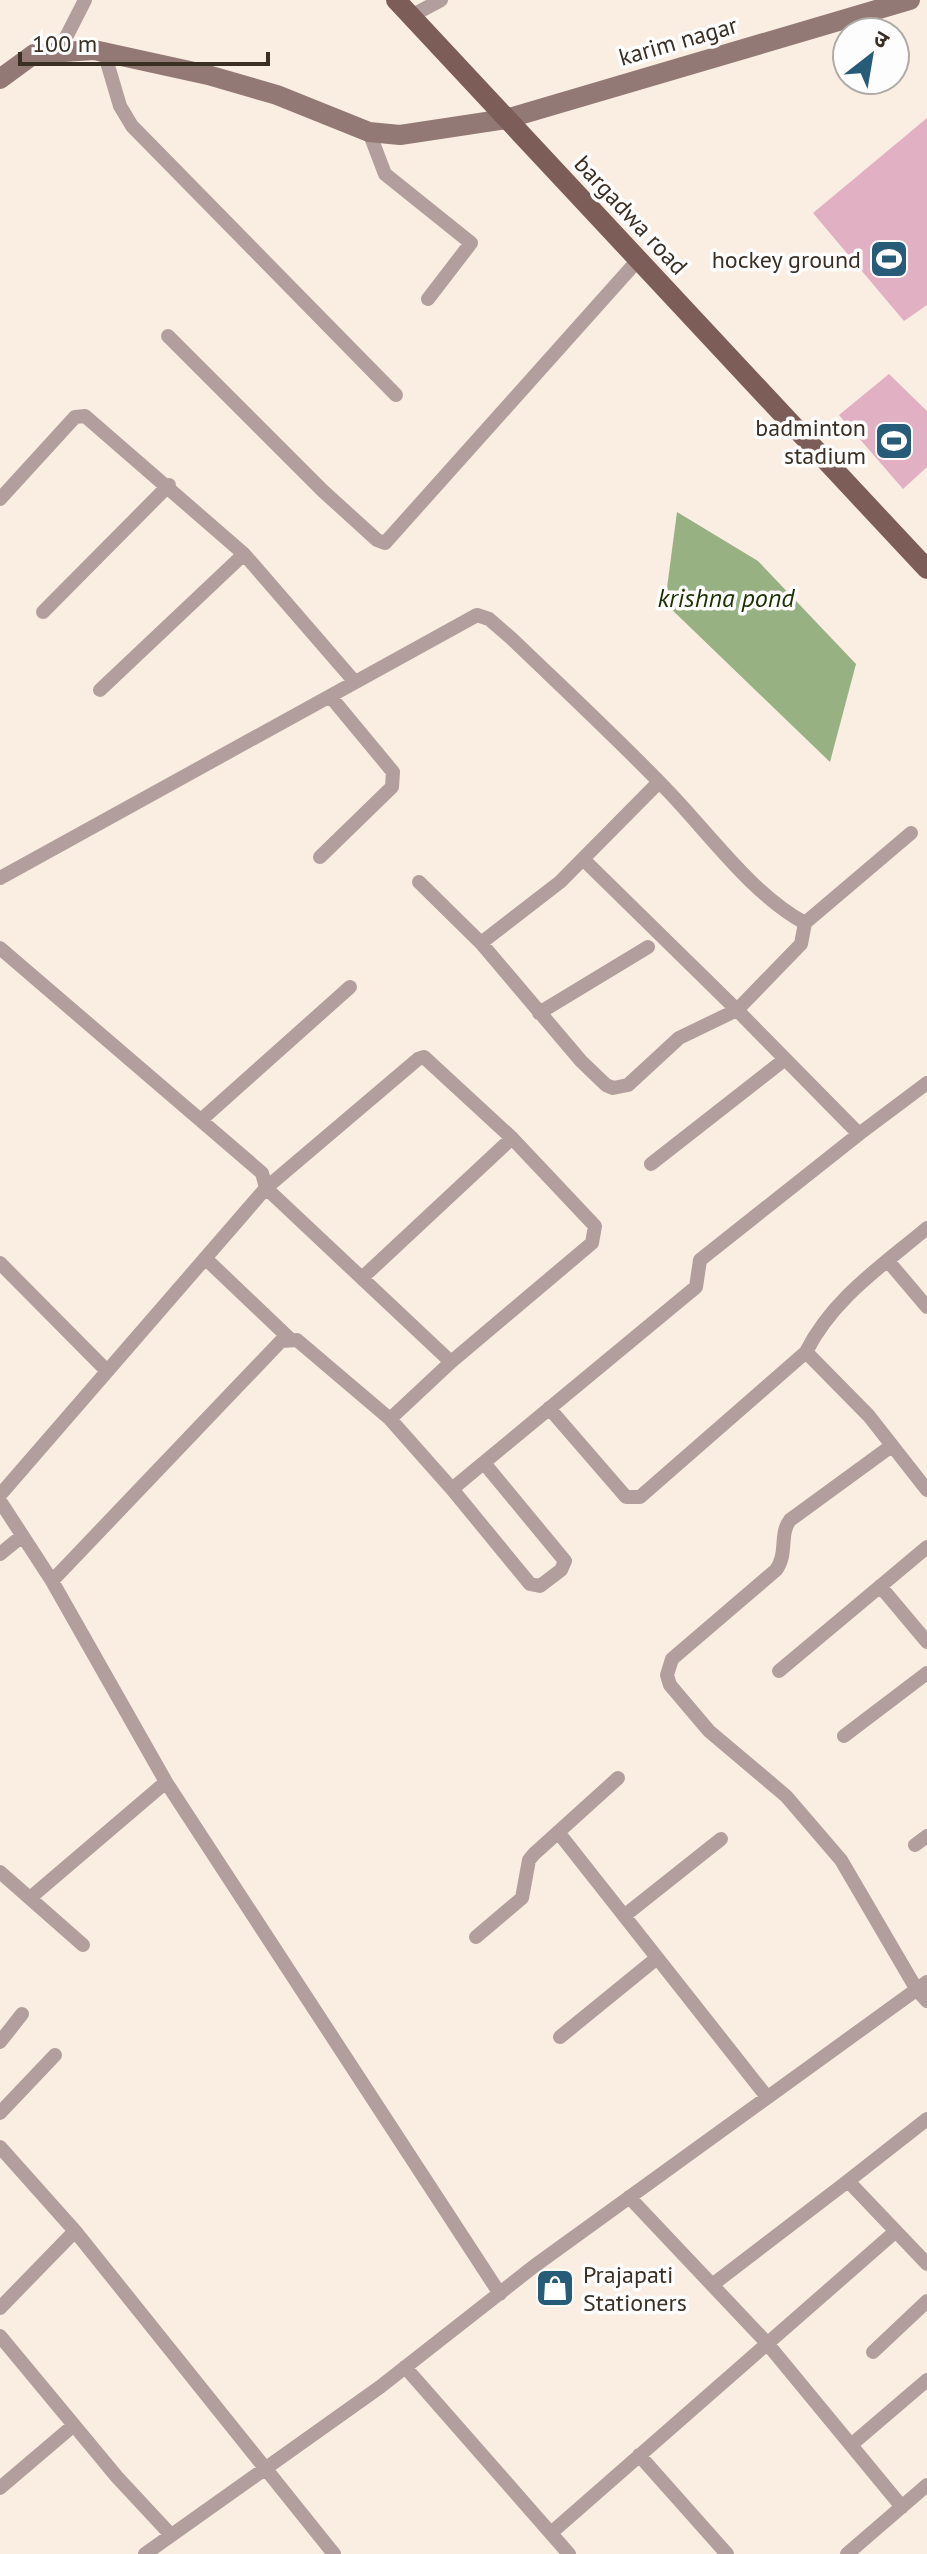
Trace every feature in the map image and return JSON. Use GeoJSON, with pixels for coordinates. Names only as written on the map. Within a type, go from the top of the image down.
{"type":"FeatureCollection","features":[{"type":"Feature","properties":{"kind":"main road","name":"bargadwa road"},"geometry":{"type":"LineString","coordinates":[[396,0],[927,569]]}},
{"type":"Feature","properties":{"kind":"street"},"geometry":{"type":"LineString","coordinates":[[59,51],[85,0]]}},
{"type":"Feature","properties":{"kind":"street"},"geometry":{"type":"LineString","coordinates":[[411,16],[441,0]]}},
{"type":"Feature","properties":{"kind":"street","name":"karim nagar"},"geometry":{"type":"LineString","coordinates":[[0,79],[34,54],[104,52],[277,95],[373,141],[506,119],[910,0]]}},
{"type":"Feature","properties":{"kind":"street"},"geometry":{"type":"LineString","coordinates":[[104,52],[120,106],[132,126],[396,395]]}},
{"type":"Feature","properties":{"kind":"street"},"geometry":{"type":"LineString","coordinates":[[373,141],[389,179],[471,243],[428,299]]}},
{"type":"Feature","properties":{"kind":"street"},"geometry":{"type":"LineString","coordinates":[[168,336],[323,491],[377,540],[385,543],[638,260]]}},
{"type":"Feature","properties":{"kind":"street"},"geometry":{"type":"LineString","coordinates":[[0,499],[80,414],[169,485],[244,554],[354,681]]}},
{"type":"Feature","properties":{"kind":"street"},"geometry":{"type":"LineString","coordinates":[[43,612],[169,485]]}},
{"type":"Feature","properties":{"kind":"street"},"geometry":{"type":"LineString","coordinates":[[100,690],[244,554]]}},
{"type":"Feature","properties":{"kind":"street"},"geometry":{"type":"LineString","coordinates":[[0,878],[477,615],[489,619],[659,782],[754,882],[786,912],[805,923]]}},
{"type":"Feature","properties":{"kind":"street"},"geometry":{"type":"LineString","coordinates":[[320,857],[392,787],[395,780],[393,772],[330,696]]}},
{"type":"Feature","properties":{"kind":"street"},"geometry":{"type":"LineString","coordinates":[[481,943],[560,882],[659,782]]}},
{"type":"Feature","properties":{"kind":"street"},"geometry":{"type":"LineString","coordinates":[[419,882],[481,943],[581,1061],[613,1088],[628,1085],[679,1038],[737,1010],[801,944],[805,923],[911,833]]}},
{"type":"Feature","properties":{"kind":"street"},"geometry":{"type":"LineString","coordinates":[[583,859],[859,1134]]}},
{"type":"Feature","properties":{"kind":"street"},"geometry":{"type":"LineString","coordinates":[[539,1013],[648,947]]}},
{"type":"Feature","properties":{"kind":"street"},"geometry":{"type":"LineString","coordinates":[[0,948],[262,1173],[266,1188],[451,1362]]}},
{"type":"Feature","properties":{"kind":"street"},"geometry":{"type":"LineString","coordinates":[[201,1120],[350,987]]}},
{"type":"Feature","properties":{"kind":"street"},"geometry":{"type":"LineString","coordinates":[[390,1419],[451,1362],[592,1243],[596,1234],[595,1226],[512,1138],[424,1057],[266,1188],[0,1498],[52,1581],[166,1782],[500,2294]]}},
{"type":"Feature","properties":{"kind":"street"},"geometry":{"type":"LineString","coordinates":[[651,1164],[784,1060]]}},
{"type":"Feature","properties":{"kind":"street"},"geometry":{"type":"LineString","coordinates":[[452,1489],[696,1287],[700,1260],[927,1083]]}},
{"type":"Feature","properties":{"kind":"street"},"geometry":{"type":"LineString","coordinates":[[362,1278],[512,1138]]}},
{"type":"Feature","properties":{"kind":"street"},"geometry":{"type":"LineString","coordinates":[[549,1408],[626,1497],[633,1499],[806,1352],[820,1325],[855,1286],[927,1228]]}},
{"type":"Feature","properties":{"kind":"street"},"geometry":{"type":"LineString","coordinates":[[205,1258],[289,1338],[297,1340],[390,1419],[530,1584],[540,1586],[561,1570],[565,1561],[484,1463]]}},
{"type":"Feature","properties":{"kind":"street"},"geometry":{"type":"LineString","coordinates":[[888,1261],[927,1307]]}},
{"type":"Feature","properties":{"kind":"street"},"geometry":{"type":"LineString","coordinates":[[0,1263],[107,1371]]}},
{"type":"Feature","properties":{"kind":"street"},"geometry":{"type":"LineString","coordinates":[[52,1581],[281,1341],[289,1338]]}},
{"type":"Feature","properties":{"kind":"street"},"geometry":{"type":"LineString","coordinates":[[806,1352],[850,1395],[927,1490]]}},
{"type":"Feature","properties":{"kind":"street"},"geometry":{"type":"LineString","coordinates":[[145,2554],[405,2367],[767,2097],[924,1991],[841,1860],[786,1796],[709,1731],[670,1685],[667,1675],[672,1659],[776,1570],[785,1555],[785,1526],[790,1520],[890,1447]]}},
{"type":"Feature","properties":{"kind":"street"},"geometry":{"type":"LineString","coordinates":[[0,1554],[22,1536]]}},
{"type":"Feature","properties":{"kind":"street"},"geometry":{"type":"LineString","coordinates":[[779,1671],[927,1547]]}},
{"type":"Feature","properties":{"kind":"street"},"geometry":{"type":"LineString","coordinates":[[880,1586],[927,1642]]}},
{"type":"Feature","properties":{"kind":"street"},"geometry":{"type":"LineString","coordinates":[[844,1736],[927,1673]]}},
{"type":"Feature","properties":{"kind":"street"},"geometry":{"type":"LineString","coordinates":[[476,1937],[522,1898],[529,1860],[618,1778]]}},
{"type":"Feature","properties":{"kind":"street"},"geometry":{"type":"LineString","coordinates":[[30,1898],[166,1782]]}},
{"type":"Feature","properties":{"kind":"street"},"geometry":{"type":"LineString","coordinates":[[558,1832],[767,2097]]}},
{"type":"Feature","properties":{"kind":"street"},"geometry":{"type":"LineString","coordinates":[[624,1916],[721,1839]]}},
{"type":"Feature","properties":{"kind":"street"},"geometry":{"type":"LineString","coordinates":[[0,1872],[83,1945]]}},
{"type":"Feature","properties":{"kind":"street"},"geometry":{"type":"LineString","coordinates":[[560,2037],[657,1958]]}},
{"type":"Feature","properties":{"kind":"street"},"geometry":{"type":"LineString","coordinates":[[0,2042],[22,2014]]}},
{"type":"Feature","properties":{"kind":"street"},"geometry":{"type":"LineString","coordinates":[[0,2113],[55,2055]]}},
{"type":"Feature","properties":{"kind":"street"},"geometry":{"type":"LineString","coordinates":[[712,2285],[927,2119]]}},
{"type":"Feature","properties":{"kind":"street"},"geometry":{"type":"LineString","coordinates":[[3,2157],[75,2231],[334,2554]]}},
{"type":"Feature","properties":{"kind":"street"},"geometry":{"type":"LineString","coordinates":[[848,2181],[927,2264]]}},
{"type":"Feature","properties":{"kind":"street"},"geometry":{"type":"LineString","coordinates":[[629,2197],[766,2342],[902,2507]]}},
{"type":"Feature","properties":{"kind":"street"},"geometry":{"type":"LineString","coordinates":[[0,2308],[75,2231]]}},
{"type":"Feature","properties":{"kind":"street"},"geometry":{"type":"LineString","coordinates":[[551,2533],[896,2231]]}},
{"type":"Feature","properties":{"kind":"street"},"geometry":{"type":"LineString","coordinates":[[873,2352],[927,2301]]}},
{"type":"Feature","properties":{"kind":"street"},"geometry":{"type":"LineString","coordinates":[[0,2336],[171,2535]]}},
{"type":"Feature","properties":{"kind":"street"},"geometry":{"type":"LineString","coordinates":[[405,2367],[568,2554]]}},
{"type":"Feature","properties":{"kind":"street"},"geometry":{"type":"LineString","coordinates":[[851,2445],[927,2380]]}},
{"type":"Feature","properties":{"kind":"street"},"geometry":{"type":"LineString","coordinates":[[0,2488],[74,2425]]}},
{"type":"Feature","properties":{"kind":"street"},"geometry":{"type":"LineString","coordinates":[[639,2455],[727,2554]]}},
{"type":"Feature","properties":{"kind":"street"},"geometry":{"type":"LineString","coordinates":[[847,2554],[927,2485]]}},
{"type":"Feature","properties":{"kind":"shaded area","name":"hockey ground"},"geometry":{"type":"Polygon","coordinates":[[[927,118],[927,305],[904,321],[813,213],[927,118]]]}},
{"type":"Feature","properties":{"kind":"shaded area","name":"badminton stadium"},"geometry":{"type":"Polygon","coordinates":[[[889,374],[927,411],[927,467],[903,489],[839,415],[889,374]]]}},
{"type":"Feature","properties":{"kind":"water","name":"krishna pond"},"geometry":{"type":"Polygon","coordinates":[[[677,512],[758,561],[856,664],[830,762],[665,603],[677,512]]]}},
{"type":"Feature","properties":{"kind":"place","name":"hockey ground"},"geometry":{"type":"Point","coordinates":[889,259]}},
{"type":"Feature","properties":{"kind":"place","name":"badminton stadium"},"geometry":{"type":"Point","coordinates":[894,441]}},
{"type":"Feature","properties":{"kind":"place","name":"Prajapati Stationers"},"geometry":{"type":"Point","coordinates":[555,2288]}}]}
